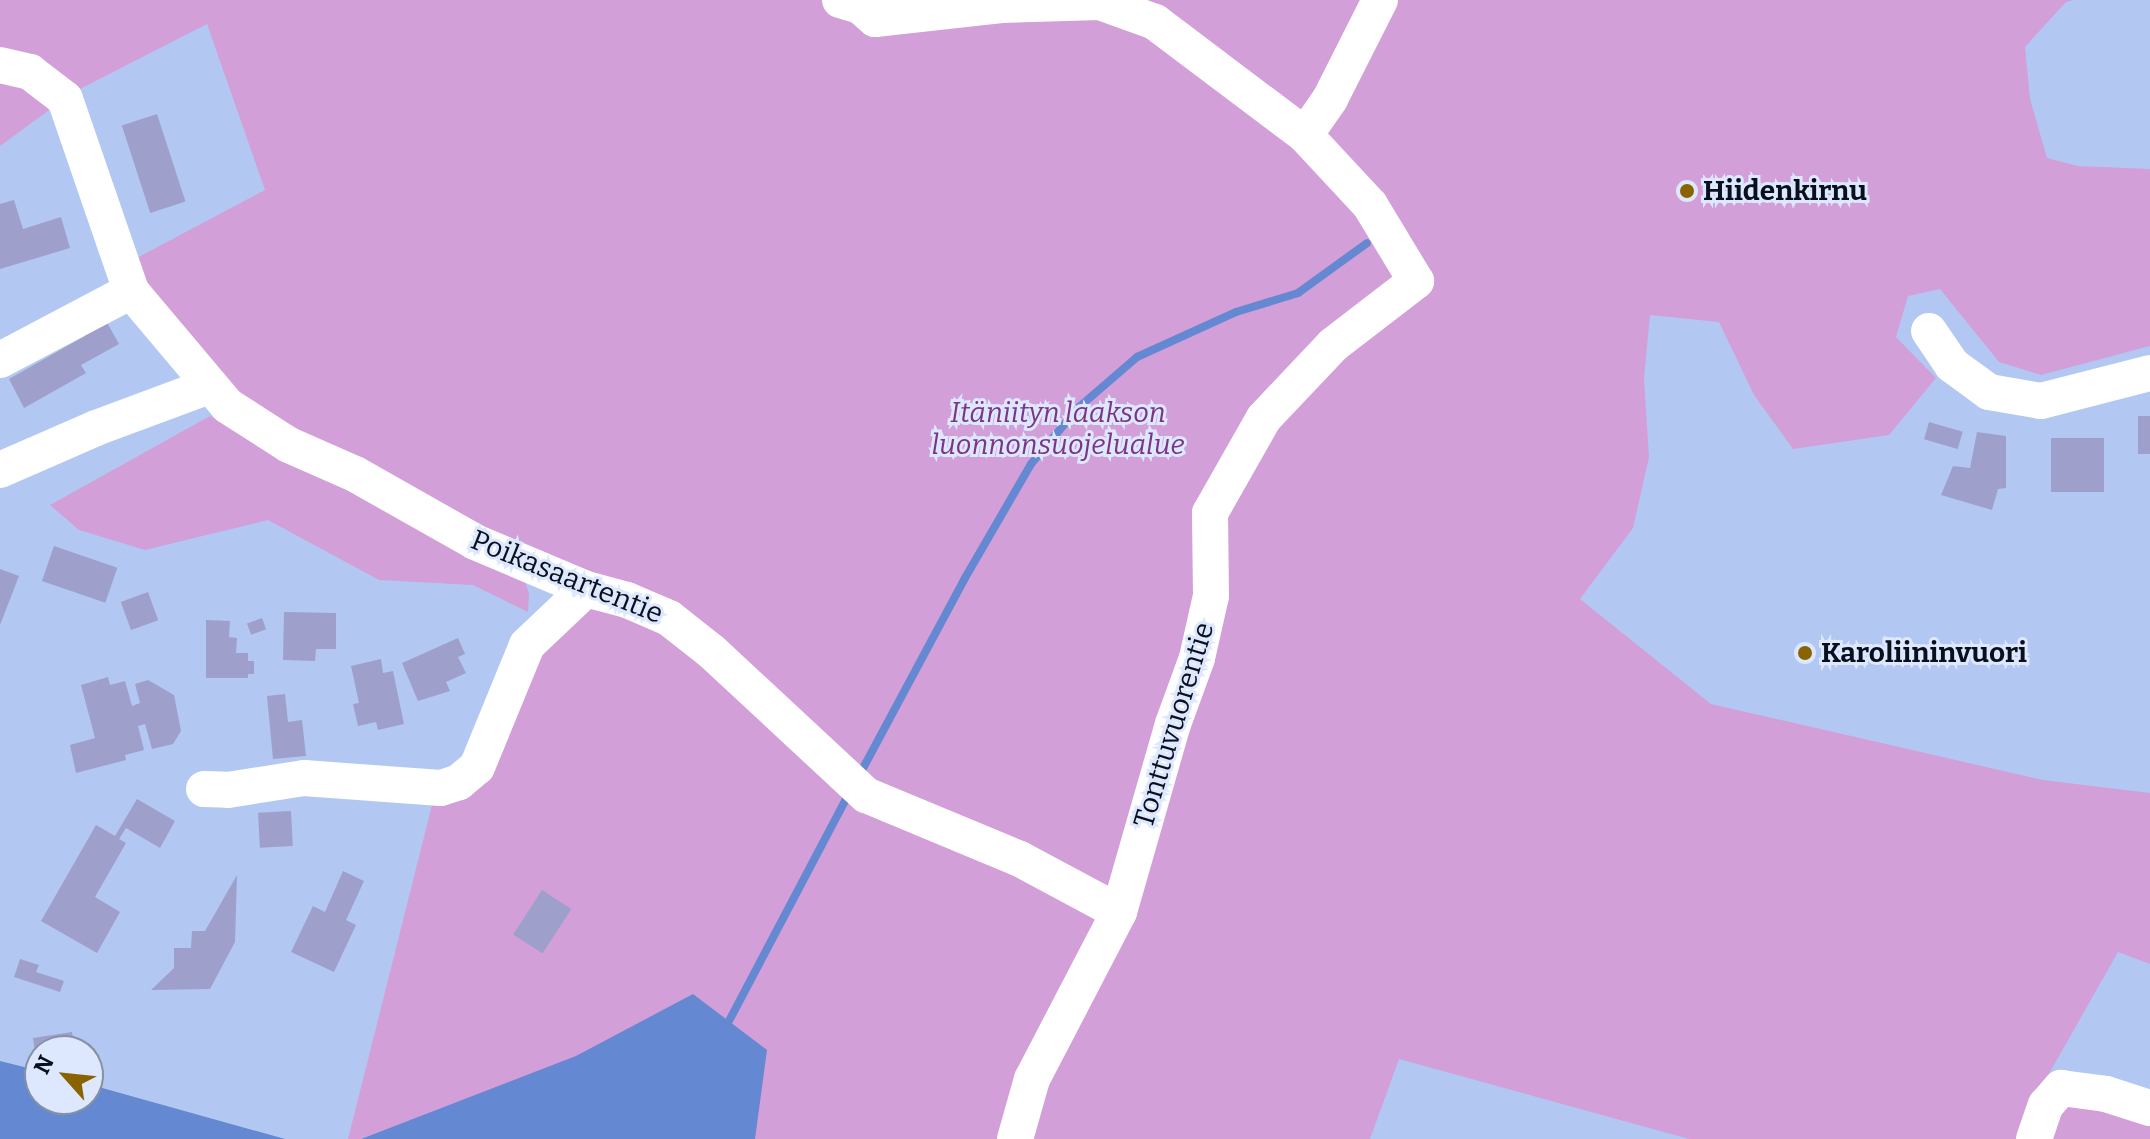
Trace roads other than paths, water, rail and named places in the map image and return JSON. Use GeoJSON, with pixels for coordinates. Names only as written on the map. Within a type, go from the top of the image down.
{"type":"FeatureCollection","features":[{"type":"Feature","properties":{"kind":"street"},"geometry":{"type":"LineString","coordinates":[[840,0],[860,6],[875,19],[1001,5],[1100,2],[1155,22],[1305,135],[1330,99],[1380,0]]}},
{"type":"Feature","properties":{"kind":"street","name":"Poikasaartentie"},"geometry":{"type":"LineString","coordinates":[[0,65],[30,72],[65,99],[131,291],[228,406],[289,445],[355,474],[475,542],[586,589],[627,600],[669,618],[711,651],[866,795],[1020,859],[1119,912]]}},
{"type":"Feature","properties":{"kind":"street","name":"Tonttuvuorentie"},"geometry":{"type":"LineString","coordinates":[[1119,912],[1201,642],[1211,596],[1210,513],[1264,418],[1333,345],[1416,281],[1370,205],[1305,135]]}},
{"type":"Feature","properties":{"kind":"street"},"geometry":{"type":"LineString","coordinates":[[0,360],[131,291]]}},
{"type":"Feature","properties":{"kind":"street"},"geometry":{"type":"LineString","coordinates":[[1929,331],[1952,365],[1989,392],[2041,401],[2150,373]]}},
{"type":"Feature","properties":{"kind":"street"},"geometry":{"type":"LineString","coordinates":[[0,470],[96,428],[209,386]]}},
{"type":"Feature","properties":{"kind":"street"},"geometry":{"type":"LineString","coordinates":[[204,789],[228,790],[304,778],[441,788],[459,782],[477,767],[527,645],[586,589]]}},
{"type":"Feature","properties":{"kind":"street"},"geometry":{"type":"LineString","coordinates":[[1015,1139],[1032,1079],[1119,912]]}},
{"type":"Feature","properties":{"kind":"street"},"geometry":{"type":"LineString","coordinates":[[2034,1139],[2046,1105],[2061,1088],[2106,1094],[2150,1108]]}},
{"type":"Feature","properties":{"kind":"water"},"geometry":{"type":"Polygon","coordinates":[[[693,994],[767,1050],[755,1139],[361,1139],[576,1056],[693,994]]]}},
{"type":"Feature","properties":{"kind":"water"},"geometry":{"type":"Polygon","coordinates":[[[0,1061],[24,1067],[24,1115],[104,1115],[104,1088],[285,1139],[0,1139],[0,1061]]]}},
{"type":"Feature","properties":{"kind":"waterway"},"geometry":{"type":"LineString","coordinates":[[861,772],[965,578],[1031,464],[1078,408],[1137,357],[1236,312],[1298,293],[1367,243]]}},
{"type":"Feature","properties":{"kind":"waterway"},"geometry":{"type":"LineString","coordinates":[[729,1021],[847,797]]}},
{"type":"Feature","properties":{"kind":"place","name":"Hiidenkirnu"},"geometry":{"type":"Point","coordinates":[1687,191]}},
{"type":"Feature","properties":{"kind":"place","name":"Karoliininvuori"},"geometry":{"type":"Point","coordinates":[1805,653]}},
{"type":"Feature","properties":{"kind":"park label","name":"Itäniityn laakson luonnonsuojelualue"},"geometry":{"type":"Point","coordinates":[1058,429]}}]}
